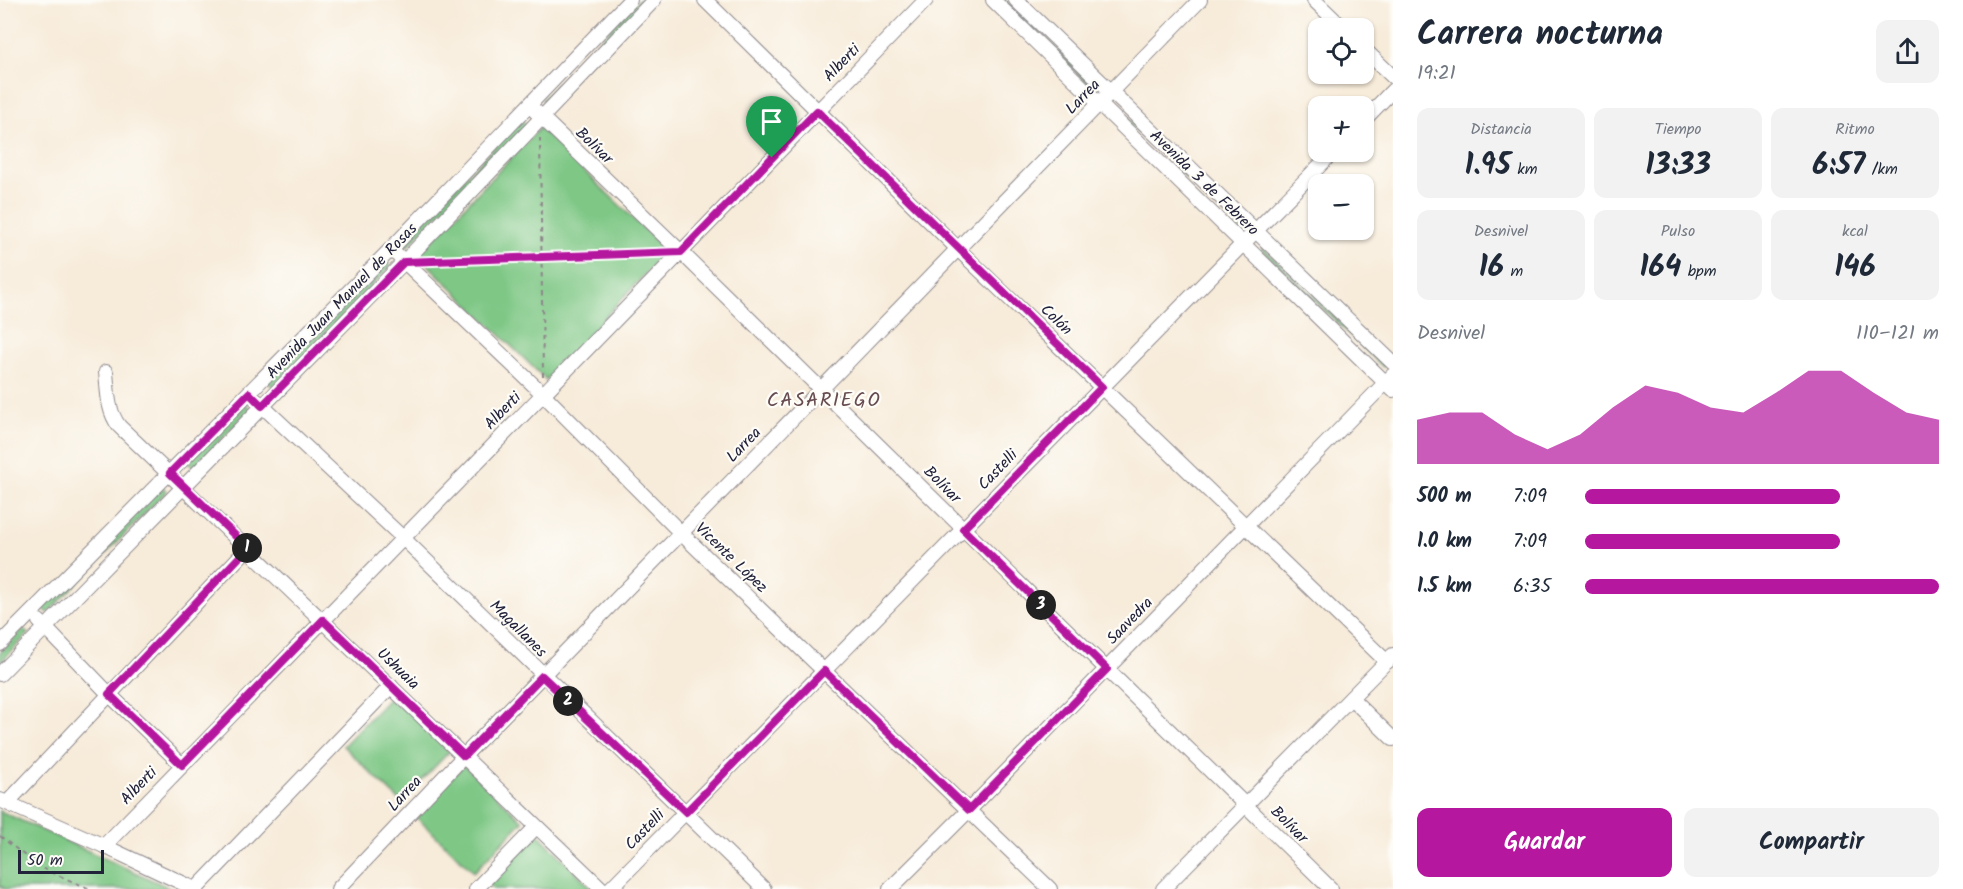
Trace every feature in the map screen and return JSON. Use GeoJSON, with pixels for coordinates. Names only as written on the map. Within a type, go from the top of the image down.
{"type":"FeatureCollection","features":[{"type":"Feature","properties":{"kind":"street","name":"Avenida Juan Manuel de Rosas"},"geometry":{"type":"LineString","coordinates":[[0,644],[391,249],[630,0]]}},
{"type":"Feature","properties":{"kind":"street","name":"Avenida Juan Manuel de Rosas"},"geometry":{"type":"LineString","coordinates":[[0,674],[404,262],[654,0]]}},
{"type":"Feature","properties":{"kind":"street","name":"Colón"},"geometry":{"type":"LineString","coordinates":[[705,0],[958,249],[1246,526],[1390,659]]}},
{"type":"Feature","properties":{"kind":"street","name":"Alberti"},"geometry":{"type":"LineString","coordinates":[[104,846],[926,0]]}},
{"type":"Feature","properties":{"kind":"street","name":"Avenida 3 de Febrero"},"geometry":{"type":"LineString","coordinates":[[993,0],[1243,244],[1390,383]]}},
{"type":"Feature","properties":{"kind":"street","name":"Avenida 3 de Febrero"},"geometry":{"type":"LineString","coordinates":[[1016,0],[1393,363]]}},
{"type":"Feature","properties":{"kind":"street","name":"Larrea"},"geometry":{"type":"LineString","coordinates":[[338,889],[464,756],[1200,0]]}},
{"type":"Feature","properties":{"kind":"street"},"geometry":{"type":"LineString","coordinates":[[1314,0],[1333,18]]}},
{"type":"Feature","properties":{"kind":"street"},"geometry":{"type":"LineString","coordinates":[[1374,59],[1393,78]]}},
{"type":"Feature","properties":{"kind":"street"},"geometry":{"type":"LineString","coordinates":[[1374,110],[1393,90]]}},
{"type":"Feature","properties":{"kind":"street","name":"Bolívar"},"geometry":{"type":"LineString","coordinates":[[530,106],[1330,889]]}},
{"type":"Feature","properties":{"kind":"street","name":"Castelli"},"geometry":{"type":"LineString","coordinates":[[610,889],[1323,162]]}},
{"type":"Feature","properties":{"kind":"street","name":"Vicente López"},"geometry":{"type":"LineString","coordinates":[[391,249],[543,394],[681,533],[1050,889]]}},
{"type":"Feature","properties":{"kind":"street","name":"Ushuaia"},"geometry":{"type":"LineString","coordinates":[[106,372],[109,406],[119,426],[602,889]]}},
{"type":"Feature","properties":{"kind":"street","name":"Saavedra"},"geometry":{"type":"LineString","coordinates":[[890,889],[1246,526],[1390,383]]}},
{"type":"Feature","properties":{"kind":"street","name":"Magallanes"},"geometry":{"type":"LineString","coordinates":[[249,393],[403,538],[542,676],[764,889]]}},
{"type":"Feature","properties":{"kind":"street"},"geometry":{"type":"LineString","coordinates":[[248,548],[4,801],[195,889],[391,686]]}},
{"type":"Feature","properties":{"kind":"street"},"geometry":{"type":"LineString","coordinates":[[31,613],[182,765]]}},
{"type":"Feature","properties":{"kind":"street"},"geometry":{"type":"LineString","coordinates":[[1163,889],[1390,659]]}},
{"type":"Feature","properties":{"kind":"street"},"geometry":{"type":"LineString","coordinates":[[1351,698],[1393,739]]}},
{"type":"Feature","properties":{"kind":"street"},"geometry":{"type":"LineString","coordinates":[[476,889],[536,827]]}},
{"type":"Feature","properties":{"kind":"path"},"geometry":{"type":"LineString","coordinates":[[540,117],[543,394]]}},
{"type":"Feature","properties":{"kind":"path"},"geometry":{"type":"LineString","coordinates":[[404,262],[681,252]]}},
{"type":"Feature","properties":{"kind":"path"},"geometry":{"type":"LineString","coordinates":[[0,836],[39,867],[90,889]]}},
{"type":"Feature","properties":{"kind":"green space"},"geometry":{"type":"Polygon","coordinates":[[[639,0],[649,0],[547,105],[542,100],[639,0]]]}},
{"type":"Feature","properties":{"kind":"green space"},"geometry":{"type":"Polygon","coordinates":[[[1001,0],[1005,0],[1098,89],[1096,91],[1001,0]]]}},
{"type":"Feature","properties":{"kind":"green space"},"geometry":{"type":"Polygon","coordinates":[[[1119,110],[1244,229],[1242,231],[1117,112],[1119,110]]]}},
{"type":"Feature","properties":{"kind":"green space"},"geometry":{"type":"Polygon","coordinates":[[[521,120],[527,125],[408,246],[403,241],[521,120]]]}},
{"type":"Feature","properties":{"kind":"green space"},"geometry":{"type":"Polygon","coordinates":[[[540,128],[667,251],[546,380],[418,255],[540,128]]]}},
{"type":"Feature","properties":{"kind":"green space"},"geometry":{"type":"Polygon","coordinates":[[[1263,247],[1385,365],[1383,367],[1261,249],[1263,247]]]}},
{"type":"Feature","properties":{"kind":"green space"},"geometry":{"type":"Polygon","coordinates":[[[386,261],[391,266],[273,387],[268,382],[386,261]]]}},
{"type":"Feature","properties":{"kind":"green space"},"geometry":{"type":"Polygon","coordinates":[[[246,404],[251,409],[194,468],[188,463],[246,404]]]}},
{"type":"Feature","properties":{"kind":"green space"},"geometry":{"type":"Polygon","coordinates":[[[162,487],[167,491],[48,613],[43,608],[162,487]]]}},
{"type":"Feature","properties":{"kind":"green space"},"geometry":{"type":"Polygon","coordinates":[[[23,629],[28,634],[0,663],[0,653],[23,629]]]}},
{"type":"Feature","properties":{"kind":"green space"},"geometry":{"type":"Polygon","coordinates":[[[392,695],[450,751],[401,802],[343,746],[392,695]]]}},
{"type":"Feature","properties":{"kind":"green space"},"geometry":{"type":"Polygon","coordinates":[[[464,765],[523,821],[474,872],[415,816],[464,765]]]}},
{"type":"Feature","properties":{"kind":"green space"},"geometry":{"type":"Polygon","coordinates":[[[0,811],[172,889],[5,889],[0,886],[0,811]]]}},
{"type":"Feature","properties":{"kind":"green space"},"geometry":{"type":"Polygon","coordinates":[[[536,832],[593,889],[493,889],[487,883],[536,832]]]}},
{"type":"Feature","properties":{"kind":"district","name":"CASARIEGO"},"geometry":{"type":"Point","coordinates":[824,401]}},
{"type":"Feature","properties":{"kind":"route"},"geometry":{"type":"LineString","coordinates":[[817,111],[1102,387],[963,529],[1107,669],[969,810],[824,671],[686,812],[542,676],[464,756],[323,620],[182,765],[109,694],[248,548],[170,473],[249,393],[262,406],[404,262],[681,252],[772,158],[817,111]]}}]}
